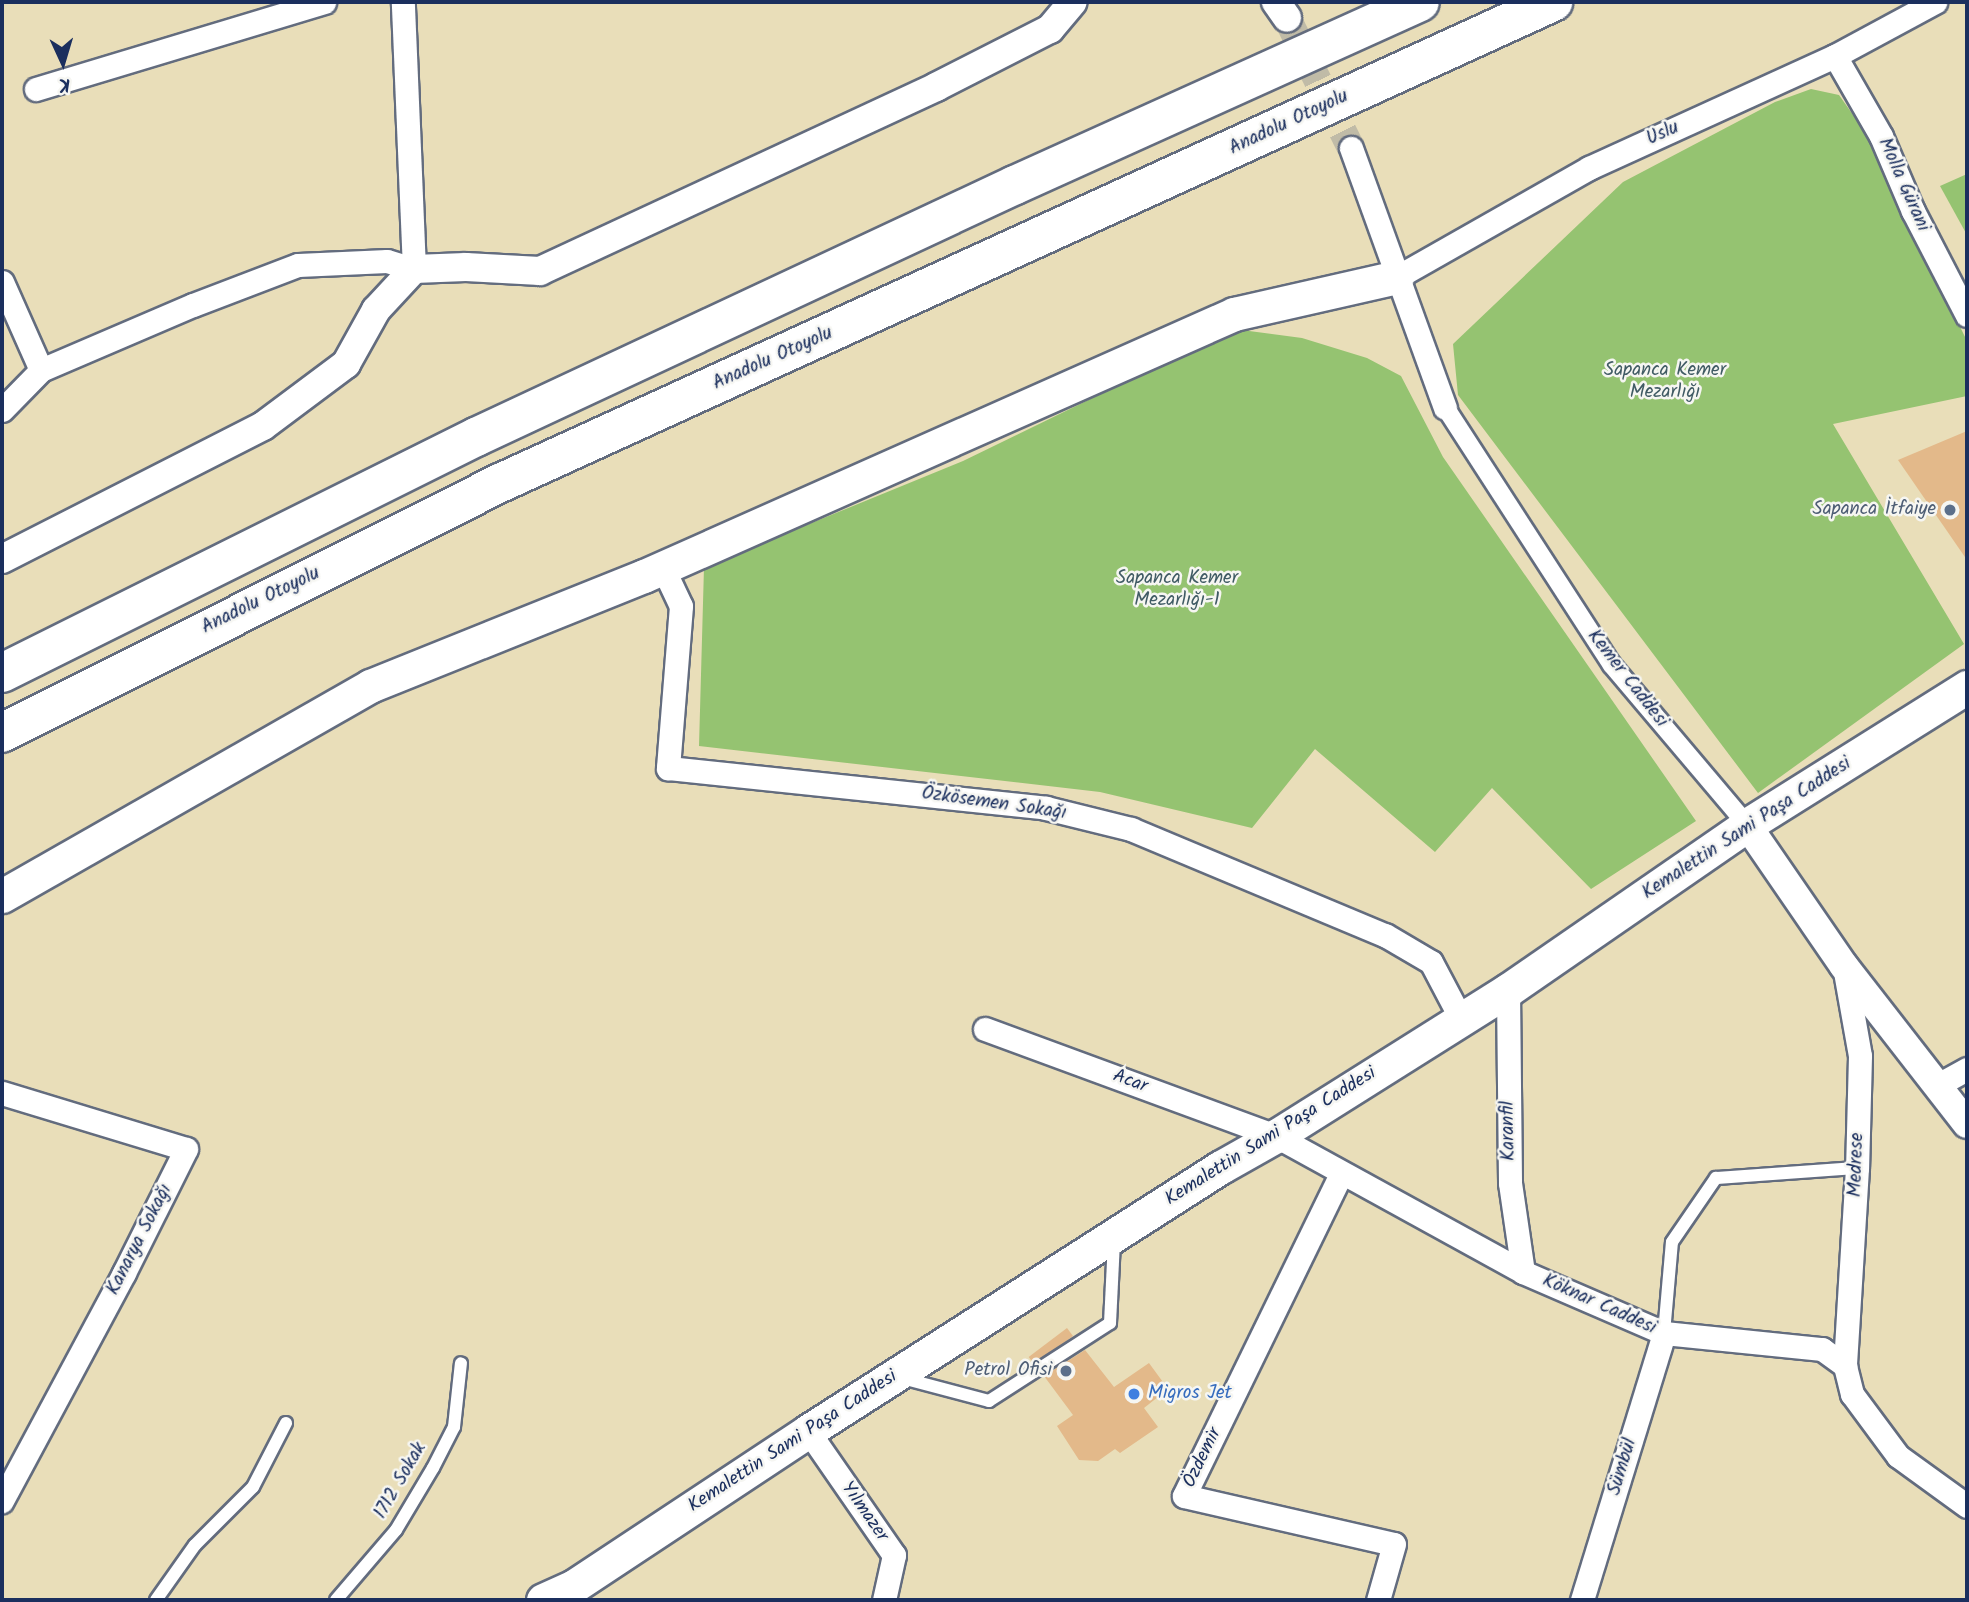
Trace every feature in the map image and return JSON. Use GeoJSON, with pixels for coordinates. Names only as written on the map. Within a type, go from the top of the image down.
{"type":"FeatureCollection","features":[{"type":"Feature","properties":{"kind":"highway"},"geometry":{"type":"LineString","coordinates":[[2,673],[476,437],[1015,185],[1420,2]]}},
{"type":"Feature","properties":{"kind":"highway","name":"Anadolu Otoyolu"},"geometry":{"type":"LineString","coordinates":[[2,733],[500,483],[1553,2]]}},
{"type":"Feature","properties":{"kind":"main road"},"geometry":{"type":"LineString","coordinates":[[2,896],[370,686],[663,568],[1234,314],[1397,277]]}},
{"type":"Feature","properties":{"kind":"main road","name":"Kemalettin Sami Paşa Caddesi"},"geometry":{"type":"LineString","coordinates":[[543,1600],[566,1593],[808,1431],[1221,1167],[1276,1136],[1508,990],[1747,825],[1967,687]]}},
{"type":"Feature","properties":{"kind":"street"},"geometry":{"type":"LineString","coordinates":[[36,89],[324,2]]}},
{"type":"Feature","properties":{"kind":"street"},"geometry":{"type":"LineString","coordinates":[[2,559],[263,426],[346,364],[376,310],[414,270],[403,2]]}},
{"type":"Feature","properties":{"kind":"street"},"geometry":{"type":"LineString","coordinates":[[2,410],[41,370],[193,305],[298,265],[387,261],[414,270],[466,267],[540,271],[936,87],[1028,41],[1050,29],[1073,2]]}},
{"type":"Feature","properties":{"kind":"street","name":"Uslu"},"geometry":{"type":"LineString","coordinates":[[1397,277],[1589,168],[1835,56],[1935,2]]}},
{"type":"Feature","properties":{"kind":"street","name":"Molla Gürani"},"geometry":{"type":"LineString","coordinates":[[1835,56],[1881,136],[1913,211],[1967,315]]}},
{"type":"Feature","properties":{"kind":"street","name":"Kemer Caddesi"},"geometry":{"type":"LineString","coordinates":[[1351,148],[1445,407],[1612,666],[1747,825],[1844,966],[1967,1124]]}},
{"type":"Feature","properties":{"kind":"street"},"geometry":{"type":"LineString","coordinates":[[2,282],[41,370]]}},
{"type":"Feature","properties":{"kind":"street","name":"Özkösemen Sokağı"},"geometry":{"type":"LineString","coordinates":[[663,568],[681,606],[668,768],[1046,808],[1131,829],[1385,935],[1431,961],[1461,1019]]}},
{"type":"Feature","properties":{"kind":"street","name":"Medrese"},"geometry":{"type":"LineString","coordinates":[[1844,966],[1860,1056],[1857,1168],[1845,1366]]}},
{"type":"Feature","properties":{"kind":"street","name":"Karanfil"},"geometry":{"type":"LineString","coordinates":[[1508,990],[1510,1184],[1523,1272]]}},
{"type":"Feature","properties":{"kind":"street","name":"Acar"},"geometry":{"type":"LineString","coordinates":[[985,1029],[1276,1136]]}},
{"type":"Feature","properties":{"kind":"street"},"geometry":{"type":"LineString","coordinates":[[1936,1086],[1967,1069]]}},
{"type":"Feature","properties":{"kind":"street","name":"Kanarya Sokağı"},"geometry":{"type":"LineString","coordinates":[[2,1093],[186,1149],[124,1273],[2,1501]]}},
{"type":"Feature","properties":{"kind":"street","name":"Köknar Caddesi"},"geometry":{"type":"LineString","coordinates":[[1276,1136],[1523,1272],[1664,1333],[1822,1349],[1845,1366]]}},
{"type":"Feature","properties":{"kind":"street","name":"Özdemir"},"geometry":{"type":"LineString","coordinates":[[1341,1174],[1184,1496],[1394,1544],[1378,1600]]}},
{"type":"Feature","properties":{"kind":"street","name":"Sümbül"},"geometry":{"type":"LineString","coordinates":[[1582,1600],[1664,1333]]}},
{"type":"Feature","properties":{"kind":"street"},"geometry":{"type":"LineString","coordinates":[[1845,1366],[1852,1394],[1898,1456],[1967,1506]]}},
{"type":"Feature","properties":{"kind":"street","name":"Yılmazer"},"geometry":{"type":"LineString","coordinates":[[808,1431],[894,1555],[884,1600]]}},
{"type":"Feature","properties":{"kind":"lane"},"geometry":{"type":"LineString","coordinates":[[1664,1333],[1672,1241],[1716,1178],[1857,1168]]}},
{"type":"Feature","properties":{"kind":"lane"},"geometry":{"type":"LineString","coordinates":[[895,1376],[989,1401],[1111,1323],[1114,1236]]}},
{"type":"Feature","properties":{"kind":"lane","name":"1712 Sokak"},"geometry":{"type":"LineString","coordinates":[[336,1600],[396,1530],[433,1468],[454,1427],[461,1363]]}},
{"type":"Feature","properties":{"kind":"lane"},"geometry":{"type":"LineString","coordinates":[[156,1600],[195,1545],[253,1487],[286,1423]]}},
{"type":"Feature","properties":{"kind":"green space","name":"Sapanca Kemer Mezarlığı"},"geometry":{"type":"Polygon","coordinates":[[[1811,89],[1839,95],[1863,129],[1967,341],[1967,396],[1833,424],[1964,644],[1758,793],[1458,395],[1453,344],[1623,182],[1775,102],[1811,89]]]}},
{"type":"Feature","properties":{"kind":"green space"},"geometry":{"type":"Polygon","coordinates":[[[1967,174],[1967,235],[1940,186],[1967,174]]]}},
{"type":"Feature","properties":{"kind":"green space","name":"Sapanca Kemer Mezarlığı-1"},"geometry":{"type":"Polygon","coordinates":[[[1234,329],[1302,338],[1367,358],[1401,376],[1443,457],[1696,821],[1591,889],[1492,788],[1435,852],[1315,749],[1252,828],[1100,792],[699,746],[704,567],[963,461],[1234,329]]]}},
{"type":"Feature","properties":{"kind":"building","name":"Sapanca İtfaiye"},"geometry":{"type":"Polygon","coordinates":[[[1967,431],[1967,560],[1898,460],[1967,431]]]}},
{"type":"Feature","properties":{"kind":"building"},"geometry":{"type":"Polygon","coordinates":[[[1067,1328],[1073,1336],[1035,1365],[1029,1357],[1067,1328]]]}},
{"type":"Feature","properties":{"kind":"building"},"geometry":{"type":"Polygon","coordinates":[[[1085,1350],[1114,1387],[1149,1363],[1168,1389],[1144,1408],[1158,1427],[1120,1453],[1115,1449],[1098,1461],[1079,1460],[1057,1426],[1073,1415],[1044,1376],[1085,1350]]]}},
{"type":"Feature","properties":{"kind":"tunnel"},"geometry":{"type":"LineString","coordinates":[[1287,18],[1351,148]]}},
{"type":"Feature","properties":{"kind":"place","name":"Sapanca İtfaiye"},"geometry":{"type":"Point","coordinates":[1950,510]}},
{"type":"Feature","properties":{"kind":"place","name":"Petrol Ofisi"},"geometry":{"type":"Point","coordinates":[1066,1371]}},
{"type":"Feature","properties":{"kind":"place","name":"Migros Jet"},"geometry":{"type":"Point","coordinates":[1134,1394]}}]}
